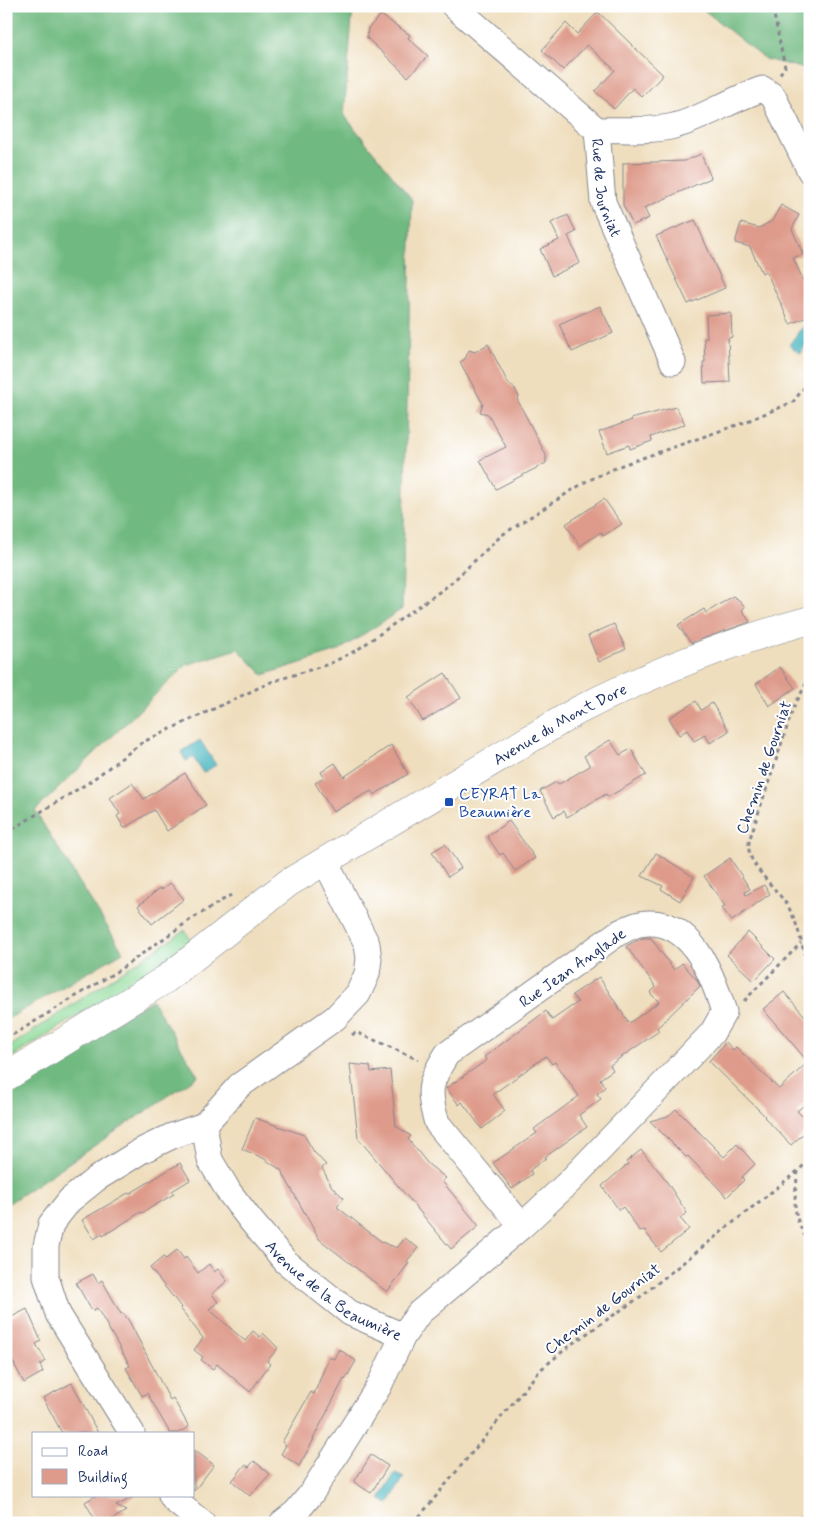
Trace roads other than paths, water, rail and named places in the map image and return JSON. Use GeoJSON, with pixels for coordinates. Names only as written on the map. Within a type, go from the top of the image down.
{"type":"FeatureCollection","features":[{"type":"Feature","properties":{"kind":"main road","name":"Avenue du Mont Dore"},"geometry":{"type":"LineString","coordinates":[[6,1077],[166,979],[288,883],[577,711],[606,696],[698,657],[810,620]]}},
{"type":"Feature","properties":{"kind":"street","name":"Rue de Journiat"},"geometry":{"type":"LineString","coordinates":[[454,6],[597,130],[603,202],[673,362]]}},
{"type":"Feature","properties":{"kind":"street"},"geometry":{"type":"LineString","coordinates":[[597,130],[674,126],[702,116],[750,93],[763,89],[773,96],[810,171]]}},
{"type":"Feature","properties":{"kind":"street"},"geometry":{"type":"LineString","coordinates":[[131,1432],[58,1314],[46,1277],[46,1246],[52,1224],[70,1200],[96,1179],[148,1147],[172,1136],[204,1126],[239,1086],[335,1018],[358,994],[367,974],[369,959],[367,944],[325,861]]}},
{"type":"Feature","properties":{"kind":"street","name":"Rue Jean Anglade"},"geometry":{"type":"LineString","coordinates":[[661,923],[679,930],[692,944],[716,984],[724,1012],[712,1033],[569,1182],[522,1226],[437,1124],[431,1102],[431,1088],[436,1072],[447,1054],[618,933],[639,924],[661,923]]}},
{"type":"Feature","properties":{"kind":"street","name":"Avenue de la Beaumière"},"geometry":{"type":"LineString","coordinates":[[204,1126],[210,1160],[230,1192],[286,1262],[350,1313],[403,1336],[379,1386],[311,1494],[296,1512],[282,1523]]}},
{"type":"Feature","properties":{"kind":"street"},"geometry":{"type":"LineString","coordinates":[[403,1336],[419,1313],[522,1226]]}},
{"type":"Feature","properties":{"kind":"street"},"geometry":{"type":"LineString","coordinates":[[172,1496],[202,1523]]}},
{"type":"Feature","properties":{"kind":"water"},"geometry":{"type":"Polygon","coordinates":[[[803,326],[810,330],[810,339],[800,353],[789,345],[803,326]]]}},
{"type":"Feature","properties":{"kind":"water"},"geometry":{"type":"Polygon","coordinates":[[[200,740],[216,765],[203,773],[193,757],[186,761],[181,752],[200,740]]]}},
{"type":"Feature","properties":{"kind":"water"},"geometry":{"type":"Polygon","coordinates":[[[395,1473],[404,1477],[388,1504],[380,1499],[395,1473]]]}},
{"type":"Feature","properties":{"kind":"place","name":"CEYRAT La Beaumière"},"geometry":{"type":"Point","coordinates":[449,802]}}]}
